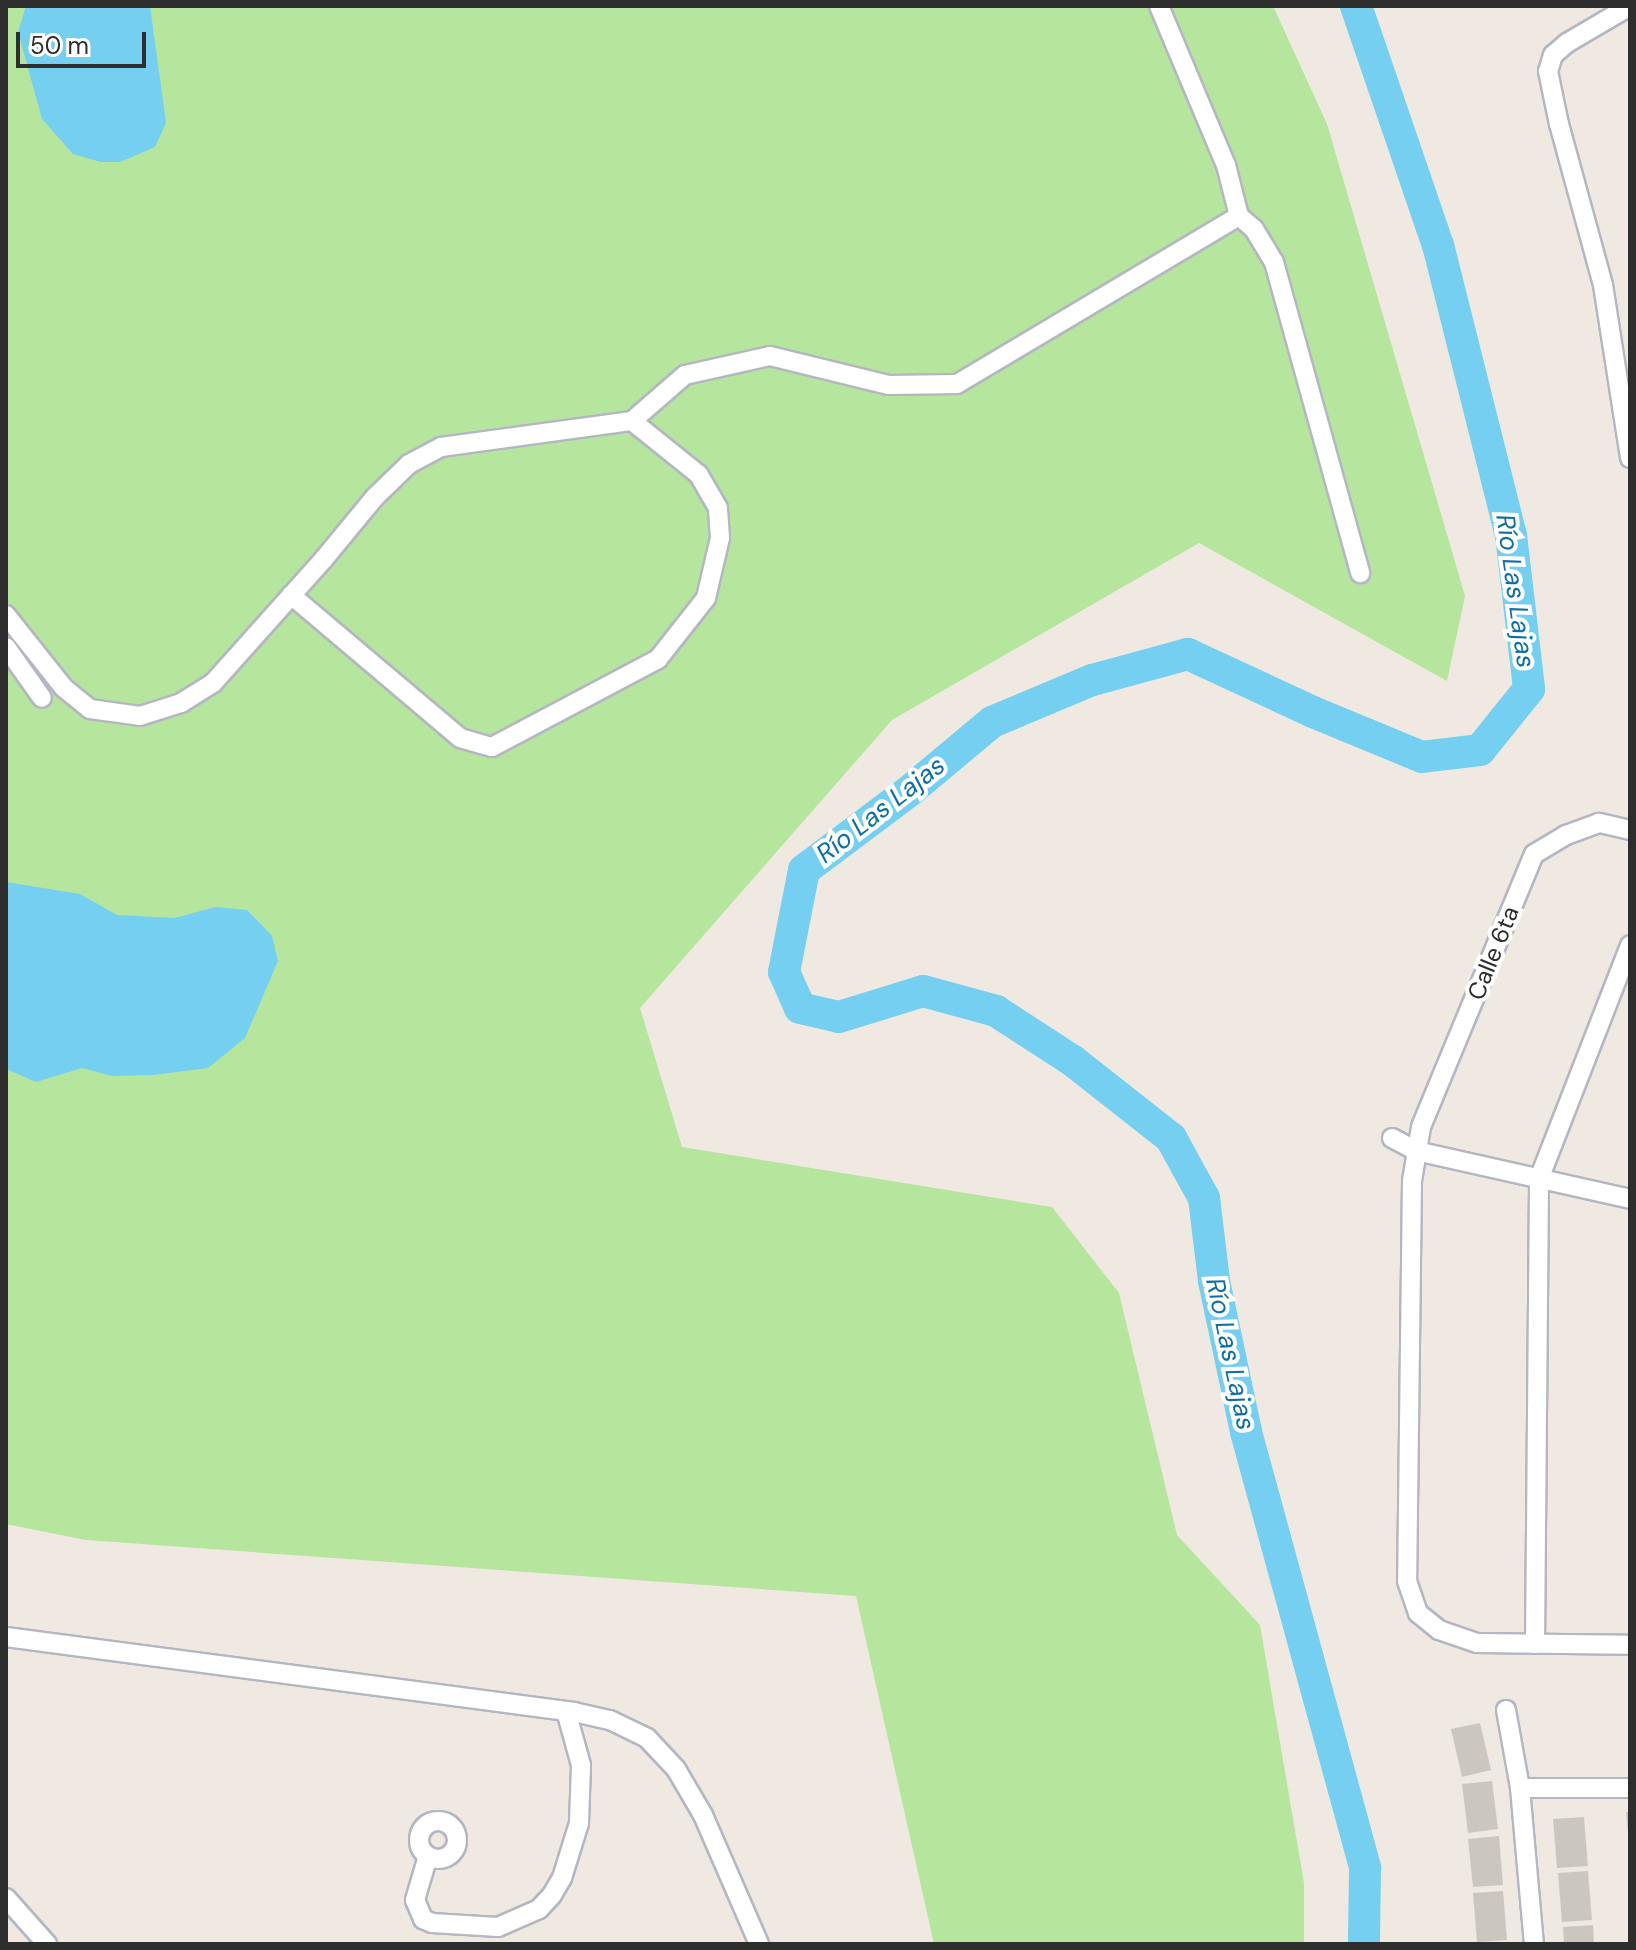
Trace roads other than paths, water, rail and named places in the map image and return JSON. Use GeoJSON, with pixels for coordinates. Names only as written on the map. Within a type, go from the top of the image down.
{"type":"FeatureCollection","features":[{"type":"Feature","properties":{"kind":"street"},"geometry":{"type":"LineString","coordinates":[[1159,6],[1226,165],[1239,216],[1254,229],[1274,262],[1360,573]]}},
{"type":"Feature","properties":{"kind":"street"},"geometry":{"type":"LineString","coordinates":[[1630,6],[1567,43],[1553,55],[1548,71],[1559,124],[1603,285],[1630,458]]}},
{"type":"Feature","properties":{"kind":"street"},"geometry":{"type":"LineString","coordinates":[[6,615],[64,688],[90,709],[140,716],[181,703],[213,683],[375,497],[409,464],[441,447],[632,421],[685,375],[770,356],[889,385],[957,384],[1239,216]]}},
{"type":"Feature","properties":{"kind":"street"},"geometry":{"type":"LineString","coordinates":[[291,595],[460,738],[492,747],[658,659],[706,598],[720,538],[718,508],[698,474],[632,421]]}},
{"type":"Feature","properties":{"kind":"street"},"geometry":{"type":"LineString","coordinates":[[6,647],[42,698]]}},
{"type":"Feature","properties":{"kind":"street","name":"Calle 6ta"},"geometry":{"type":"LineString","coordinates":[[1630,830],[1599,823],[1566,835],[1534,854],[1421,1127],[1412,1181],[1407,1581],[1418,1613],[1439,1630],[1477,1643],[1630,1645]]}},
{"type":"Feature","properties":{"kind":"street"},"geometry":{"type":"LineString","coordinates":[[1535,1644],[1539,1179],[1630,945]]}},
{"type":"Feature","properties":{"kind":"street"},"geometry":{"type":"LineString","coordinates":[[1392,1138],[1416,1151],[1630,1199]]}},
{"type":"Feature","properties":{"kind":"street"},"geometry":{"type":"LineString","coordinates":[[6,1637],[566,1711],[610,1720],[647,1738],[676,1769],[703,1815],[759,1944]]}},
{"type":"Feature","properties":{"kind":"street"},"geometry":{"type":"LineString","coordinates":[[1506,1710],[1520,1788],[1534,1944]]}},
{"type":"Feature","properties":{"kind":"street"},"geometry":{"type":"LineString","coordinates":[[428,1856],[415,1900],[423,1919],[432,1923],[498,1927],[539,1909],[546,1902],[562,1878],[579,1823],[581,1765],[566,1711]]}},
{"type":"Feature","properties":{"kind":"street"},"geometry":{"type":"LineString","coordinates":[[1520,1788],[1630,1788]]}},
{"type":"Feature","properties":{"kind":"street"},"geometry":{"type":"LineString","coordinates":[[6,1898],[47,1944]]}},
{"type":"Feature","properties":{"kind":"water"},"geometry":{"type":"Polygon","coordinates":[[[26,6],[150,6],[166,123],[155,147],[120,162],[101,162],[73,154],[42,119],[18,32],[26,6]]]}},
{"type":"Feature","properties":{"kind":"water"},"geometry":{"type":"Polygon","coordinates":[[[6,882],[80,894],[117,915],[175,918],[215,907],[247,910],[272,936],[278,961],[245,1038],[208,1068],[153,1075],[112,1076],[82,1068],[36,1082],[6,1069],[6,882]]]}},
{"type":"Feature","properties":{"kind":"waterway","name":"Río Las Lajas"},"geometry":{"type":"LineString","coordinates":[[1356,6],[1438,245],[1511,535],[1529,689],[1480,750],[1422,757],[1313,712],[1188,654],[1092,680],[992,722],[912,789],[804,870],[784,972],[800,1008],[839,1017],[923,991],[996,1011],[1073,1061],[1171,1138],[1204,1198],[1214,1281],[1246,1432],[1365,1868],[1364,1944]]}}]}
